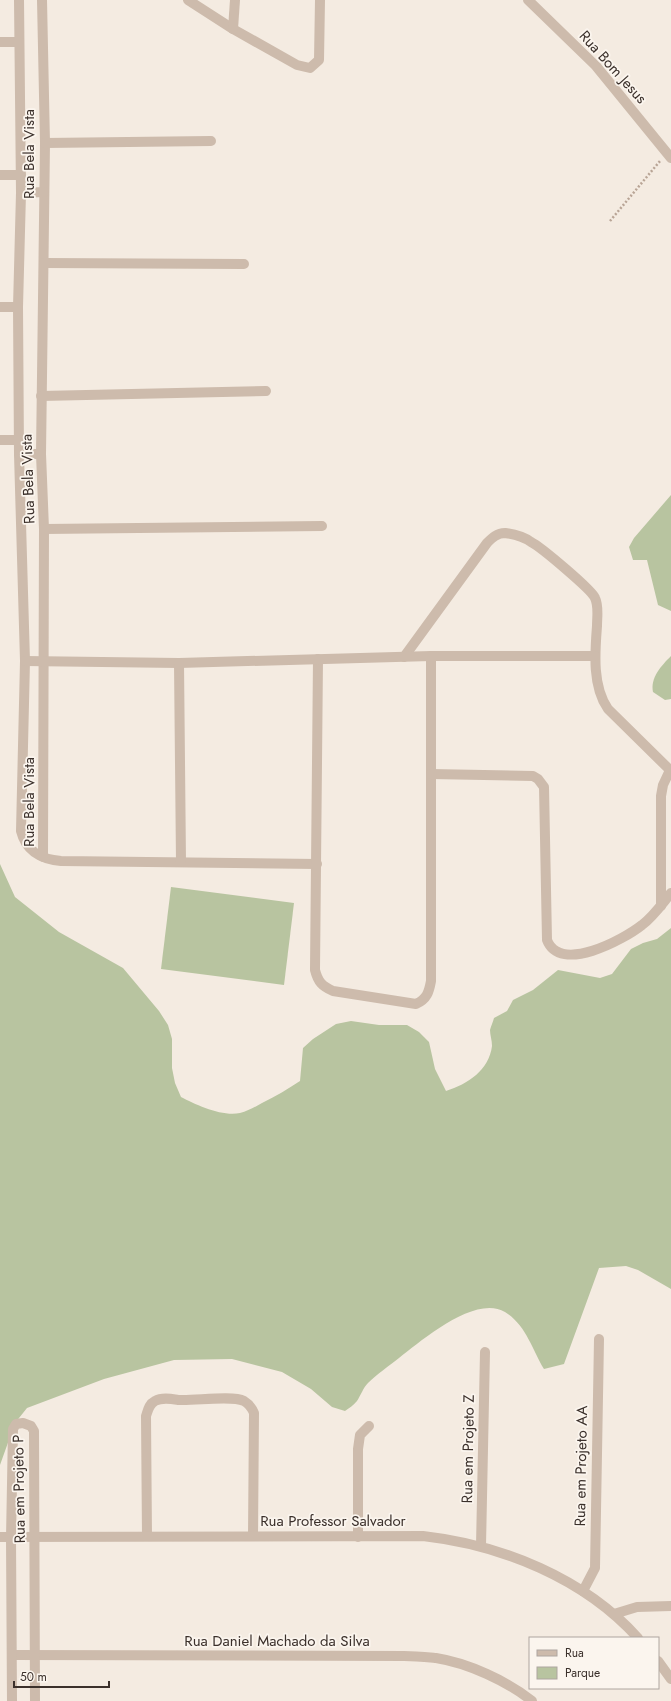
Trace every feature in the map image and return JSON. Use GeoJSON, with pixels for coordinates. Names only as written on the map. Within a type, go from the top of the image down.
{"type":"FeatureCollection","features":[{"type":"Feature","properties":{"kind":"street","name":"Rua Bela Vista"},"geometry":{"type":"LineString","coordinates":[[19,0],[21,175],[18,306],[19,440],[25,661],[21,831],[24,841],[29,848],[44,857]]}},
{"type":"Feature","properties":{"kind":"street","name":"Rua Bela Vista"},"geometry":{"type":"LineString","coordinates":[[42,0],[45,143],[41,396],[45,661],[44,857]]}},
{"type":"Feature","properties":{"kind":"street"},"geometry":{"type":"LineString","coordinates":[[188,0],[233,29],[303,68],[310,68],[319,60],[320,0]]}},
{"type":"Feature","properties":{"kind":"street"},"geometry":{"type":"LineString","coordinates":[[233,29],[235,0]]}},
{"type":"Feature","properties":{"kind":"street","name":"Rua Bom Jesus"},"geometry":{"type":"LineString","coordinates":[[528,0],[596,66],[669,156]]}},
{"type":"Feature","properties":{"kind":"street"},"geometry":{"type":"LineString","coordinates":[[0,42],[19,42]]}},
{"type":"Feature","properties":{"kind":"street"},"geometry":{"type":"LineString","coordinates":[[45,143],[211,142]]}},
{"type":"Feature","properties":{"kind":"street"},"geometry":{"type":"LineString","coordinates":[[0,175],[21,175]]}},
{"type":"Feature","properties":{"kind":"street"},"geometry":{"type":"LineString","coordinates":[[21,193],[44,192]]}},
{"type":"Feature","properties":{"kind":"street"},"geometry":{"type":"LineString","coordinates":[[44,263],[244,264]]}},
{"type":"Feature","properties":{"kind":"street"},"geometry":{"type":"LineString","coordinates":[[0,307],[18,306]]}},
{"type":"Feature","properties":{"kind":"street"},"geometry":{"type":"LineString","coordinates":[[41,396],[266,391]]}},
{"type":"Feature","properties":{"kind":"street"},"geometry":{"type":"LineString","coordinates":[[0,440],[19,440]]}},
{"type":"Feature","properties":{"kind":"street"},"geometry":{"type":"LineString","coordinates":[[20,454],[41,454]]}},
{"type":"Feature","properties":{"kind":"street"},"geometry":{"type":"LineString","coordinates":[[44,529],[322,526]]}},
{"type":"Feature","properties":{"kind":"street"},"geometry":{"type":"LineString","coordinates":[[404,656],[487,543],[494,536],[504,533],[514,535],[531,542],[587,588],[596,598],[598,609],[595,656],[599,688],[603,701],[608,709],[670,771],[663,785],[661,796],[661,906]]}},
{"type":"Feature","properties":{"kind":"street"},"geometry":{"type":"LineString","coordinates":[[25,661],[179,663],[404,656],[595,656]]}},
{"type":"Feature","properties":{"kind":"street"},"geometry":{"type":"LineString","coordinates":[[318,659],[316,970],[318,981],[324,987],[333,992],[416,1004],[421,1001],[429,991],[431,981],[431,656]]}},
{"type":"Feature","properties":{"kind":"street"},"geometry":{"type":"LineString","coordinates":[[179,663],[181,862]]}},
{"type":"Feature","properties":{"kind":"street"},"geometry":{"type":"LineString","coordinates":[[431,774],[533,776],[542,783],[544,787],[547,940],[550,947],[556,952],[564,954],[579,954],[613,944],[628,936],[644,924],[671,893]]}},
{"type":"Feature","properties":{"kind":"street"},"geometry":{"type":"LineString","coordinates":[[44,857],[61,861],[317,864]]}},
{"type":"Feature","properties":{"kind":"street","name":"Rua em Projeto AA"},"geometry":{"type":"LineString","coordinates":[[583,1591],[595,1568],[599,1339]]}},
{"type":"Feature","properties":{"kind":"street","name":"Rua em Projeto Z"},"geometry":{"type":"LineString","coordinates":[[481,1546],[485,1352]]}},
{"type":"Feature","properties":{"kind":"street"},"geometry":{"type":"LineString","coordinates":[[147,1536],[146,1416],[149,1406],[155,1400],[164,1399],[191,1401],[236,1399],[245,1402],[251,1407],[254,1413],[253,1536]]}},
{"type":"Feature","properties":{"kind":"street","name":"Rua em Projeto P"},"geometry":{"type":"LineString","coordinates":[[12,1701],[11,1538],[13,1429],[16,1424],[24,1423],[31,1426],[34,1431],[35,1701]]}},
{"type":"Feature","properties":{"kind":"street"},"geometry":{"type":"LineString","coordinates":[[358,1537],[358,1449],[360,1435],[368,1426]]}},
{"type":"Feature","properties":{"kind":"street","name":"Rua Professor Salvador"},"geometry":{"type":"LineString","coordinates":[[0,1537],[423,1536],[451,1539],[481,1546],[526,1562],[583,1591],[614,1614],[637,1637]]}},
{"type":"Feature","properties":{"kind":"street"},"geometry":{"type":"LineString","coordinates":[[614,1614],[637,1607],[671,1606]]}},
{"type":"Feature","properties":{"kind":"street","name":"Rua Daniel Machado da Silva"},"geometry":{"type":"LineString","coordinates":[[12,1655],[404,1656],[437,1658],[475,1669],[501,1681],[532,1701]]}},
{"type":"Feature","properties":{"kind":"street"},"geometry":{"type":"LineString","coordinates":[[659,1662],[671,1679]]}},
{"type":"Feature","properties":{"kind":"path"},"geometry":{"type":"LineString","coordinates":[[610,222],[669,156]]}},
{"type":"Feature","properties":{"kind":"green space"},"geometry":{"type":"Polygon","coordinates":[[[671,495],[671,611],[658,605],[647,560],[633,560],[629,547],[634,538],[671,495]]]}},
{"type":"Feature","properties":{"kind":"green space"},"geometry":{"type":"Polygon","coordinates":[[[671,656],[671,699],[665,700],[653,692],[653,682],[657,672],[671,656]]]}},
{"type":"Feature","properties":{"kind":"green space"},"geometry":{"type":"Polygon","coordinates":[[[0,864],[15,897],[59,932],[123,968],[159,1011],[168,1025],[172,1039],[172,1068],[175,1083],[181,1097],[202,1107],[218,1112],[233,1114],[249,1110],[300,1081],[303,1048],[313,1039],[336,1024],[351,1021],[379,1025],[407,1025],[419,1032],[429,1042],[435,1069],[446,1091],[454,1088],[476,1075],[487,1062],[492,1046],[490,1030],[494,1018],[507,1011],[513,1000],[533,990],[558,970],[600,978],[612,974],[631,949],[643,943],[657,939],[671,928],[671,1289],[638,1270],[626,1266],[599,1268],[564,1364],[544,1369],[523,1330],[512,1317],[505,1312],[493,1308],[479,1309],[464,1314],[434,1331],[379,1373],[366,1385],[356,1402],[345,1411],[332,1407],[311,1389],[282,1372],[232,1359],[174,1360],[104,1379],[27,1408],[15,1423],[0,1465],[0,864]]]}},
{"type":"Feature","properties":{"kind":"green space"},"geometry":{"type":"Polygon","coordinates":[[[171,887],[294,903],[284,985],[161,969],[171,887]]]}}]}
